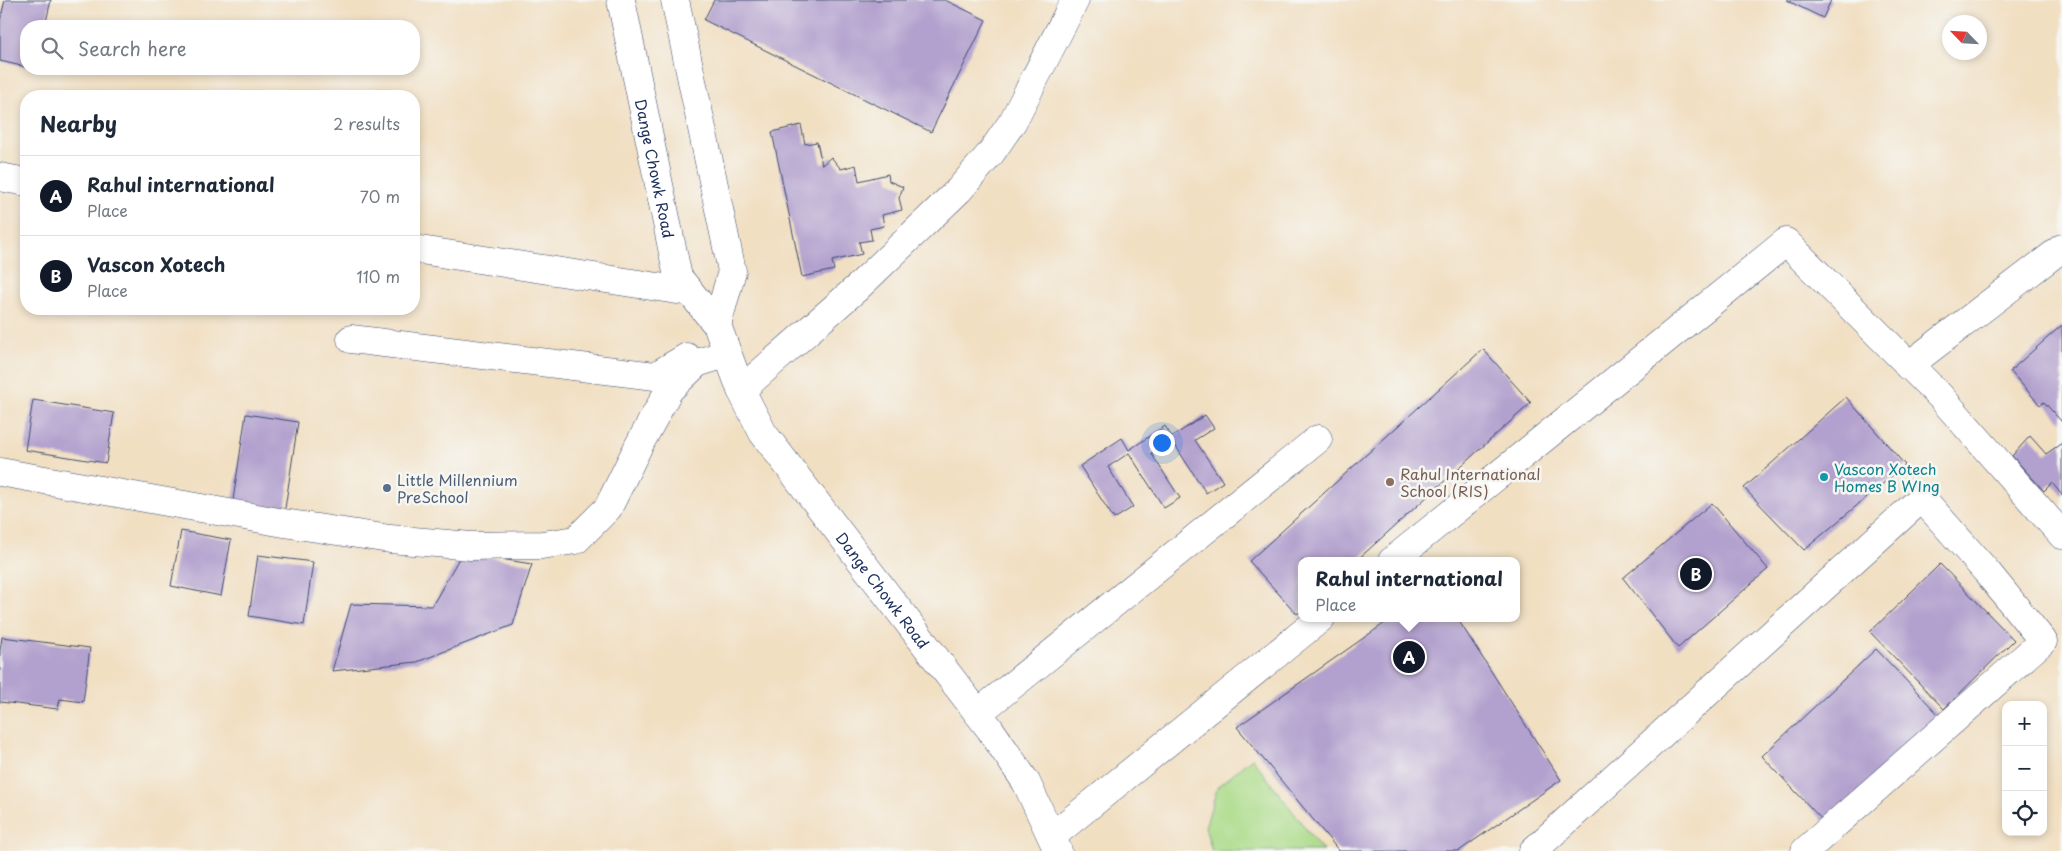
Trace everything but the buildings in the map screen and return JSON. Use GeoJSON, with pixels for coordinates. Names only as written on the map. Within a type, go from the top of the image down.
{"type":"FeatureCollection","features":[{"type":"Feature","properties":{"kind":"street","name":"Dange Chowk Road"},"geometry":{"type":"LineString","coordinates":[[621,0],[678,277],[722,339],[741,390],[763,433],[978,713],[1026,782],[1055,844]]}},
{"type":"Feature","properties":{"kind":"street"},"geometry":{"type":"LineString","coordinates":[[0,472],[284,523],[390,538],[471,546],[542,545],[576,540],[608,508],[669,390],[722,339],[732,271],[675,0]]}},
{"type":"Feature","properties":{"kind":"street"},"geometry":{"type":"LineString","coordinates":[[741,390],[857,288],[959,190],[992,153],[1013,121],[1074,0]]}},
{"type":"Feature","properties":{"kind":"street"},"geometry":{"type":"LineString","coordinates":[[0,177],[20,181]]}},
{"type":"Feature","properties":{"kind":"street"},"geometry":{"type":"LineString","coordinates":[[1397,557],[1786,242],[1940,396],[2062,535]]}},
{"type":"Feature","properties":{"kind":"street"},"geometry":{"type":"LineString","coordinates":[[1908,366],[2062,248]]}},
{"type":"Feature","properties":{"kind":"street"},"geometry":{"type":"LineString","coordinates":[[420,250],[690,292]]}},
{"type":"Feature","properties":{"kind":"street"},"geometry":{"type":"LineString","coordinates":[[351,339],[655,376],[722,339]]}},
{"type":"Feature","properties":{"kind":"street"},"geometry":{"type":"LineString","coordinates":[[978,713],[1318,439]]}},
{"type":"Feature","properties":{"kind":"street"},"geometry":{"type":"LineString","coordinates":[[1533,851],[1922,498],[1988,572],[2043,641],[1805,851]]}},
{"type":"Feature","properties":{"kind":"street"},"geometry":{"type":"LineString","coordinates":[[1055,844],[1317,622]]}},
{"type":"Feature","properties":{"kind":"green space"},"geometry":{"type":"Polygon","coordinates":[[[1252,758],[1323,851],[1212,851],[1205,827],[1218,786],[1252,758]]]}},
{"type":"Feature","properties":{"kind":"place","name":"Vascon Xotech Homes B WIng"},"geometry":{"type":"Point","coordinates":[1824,477]}},
{"type":"Feature","properties":{"kind":"place","name":"Rahul International School (RIS)"},"geometry":{"type":"Point","coordinates":[1390,482]}},
{"type":"Feature","properties":{"kind":"place","name":"Little Millennium PreSchool"},"geometry":{"type":"Point","coordinates":[387,488]}},
{"type":"Feature","properties":{"kind":"place","name":"Vascon Xotech"},"geometry":{"type":"Point","coordinates":[1696,574]}},
{"type":"Feature","properties":{"kind":"place","name":"Rahul international"},"geometry":{"type":"Point","coordinates":[1409,657]}}]}
